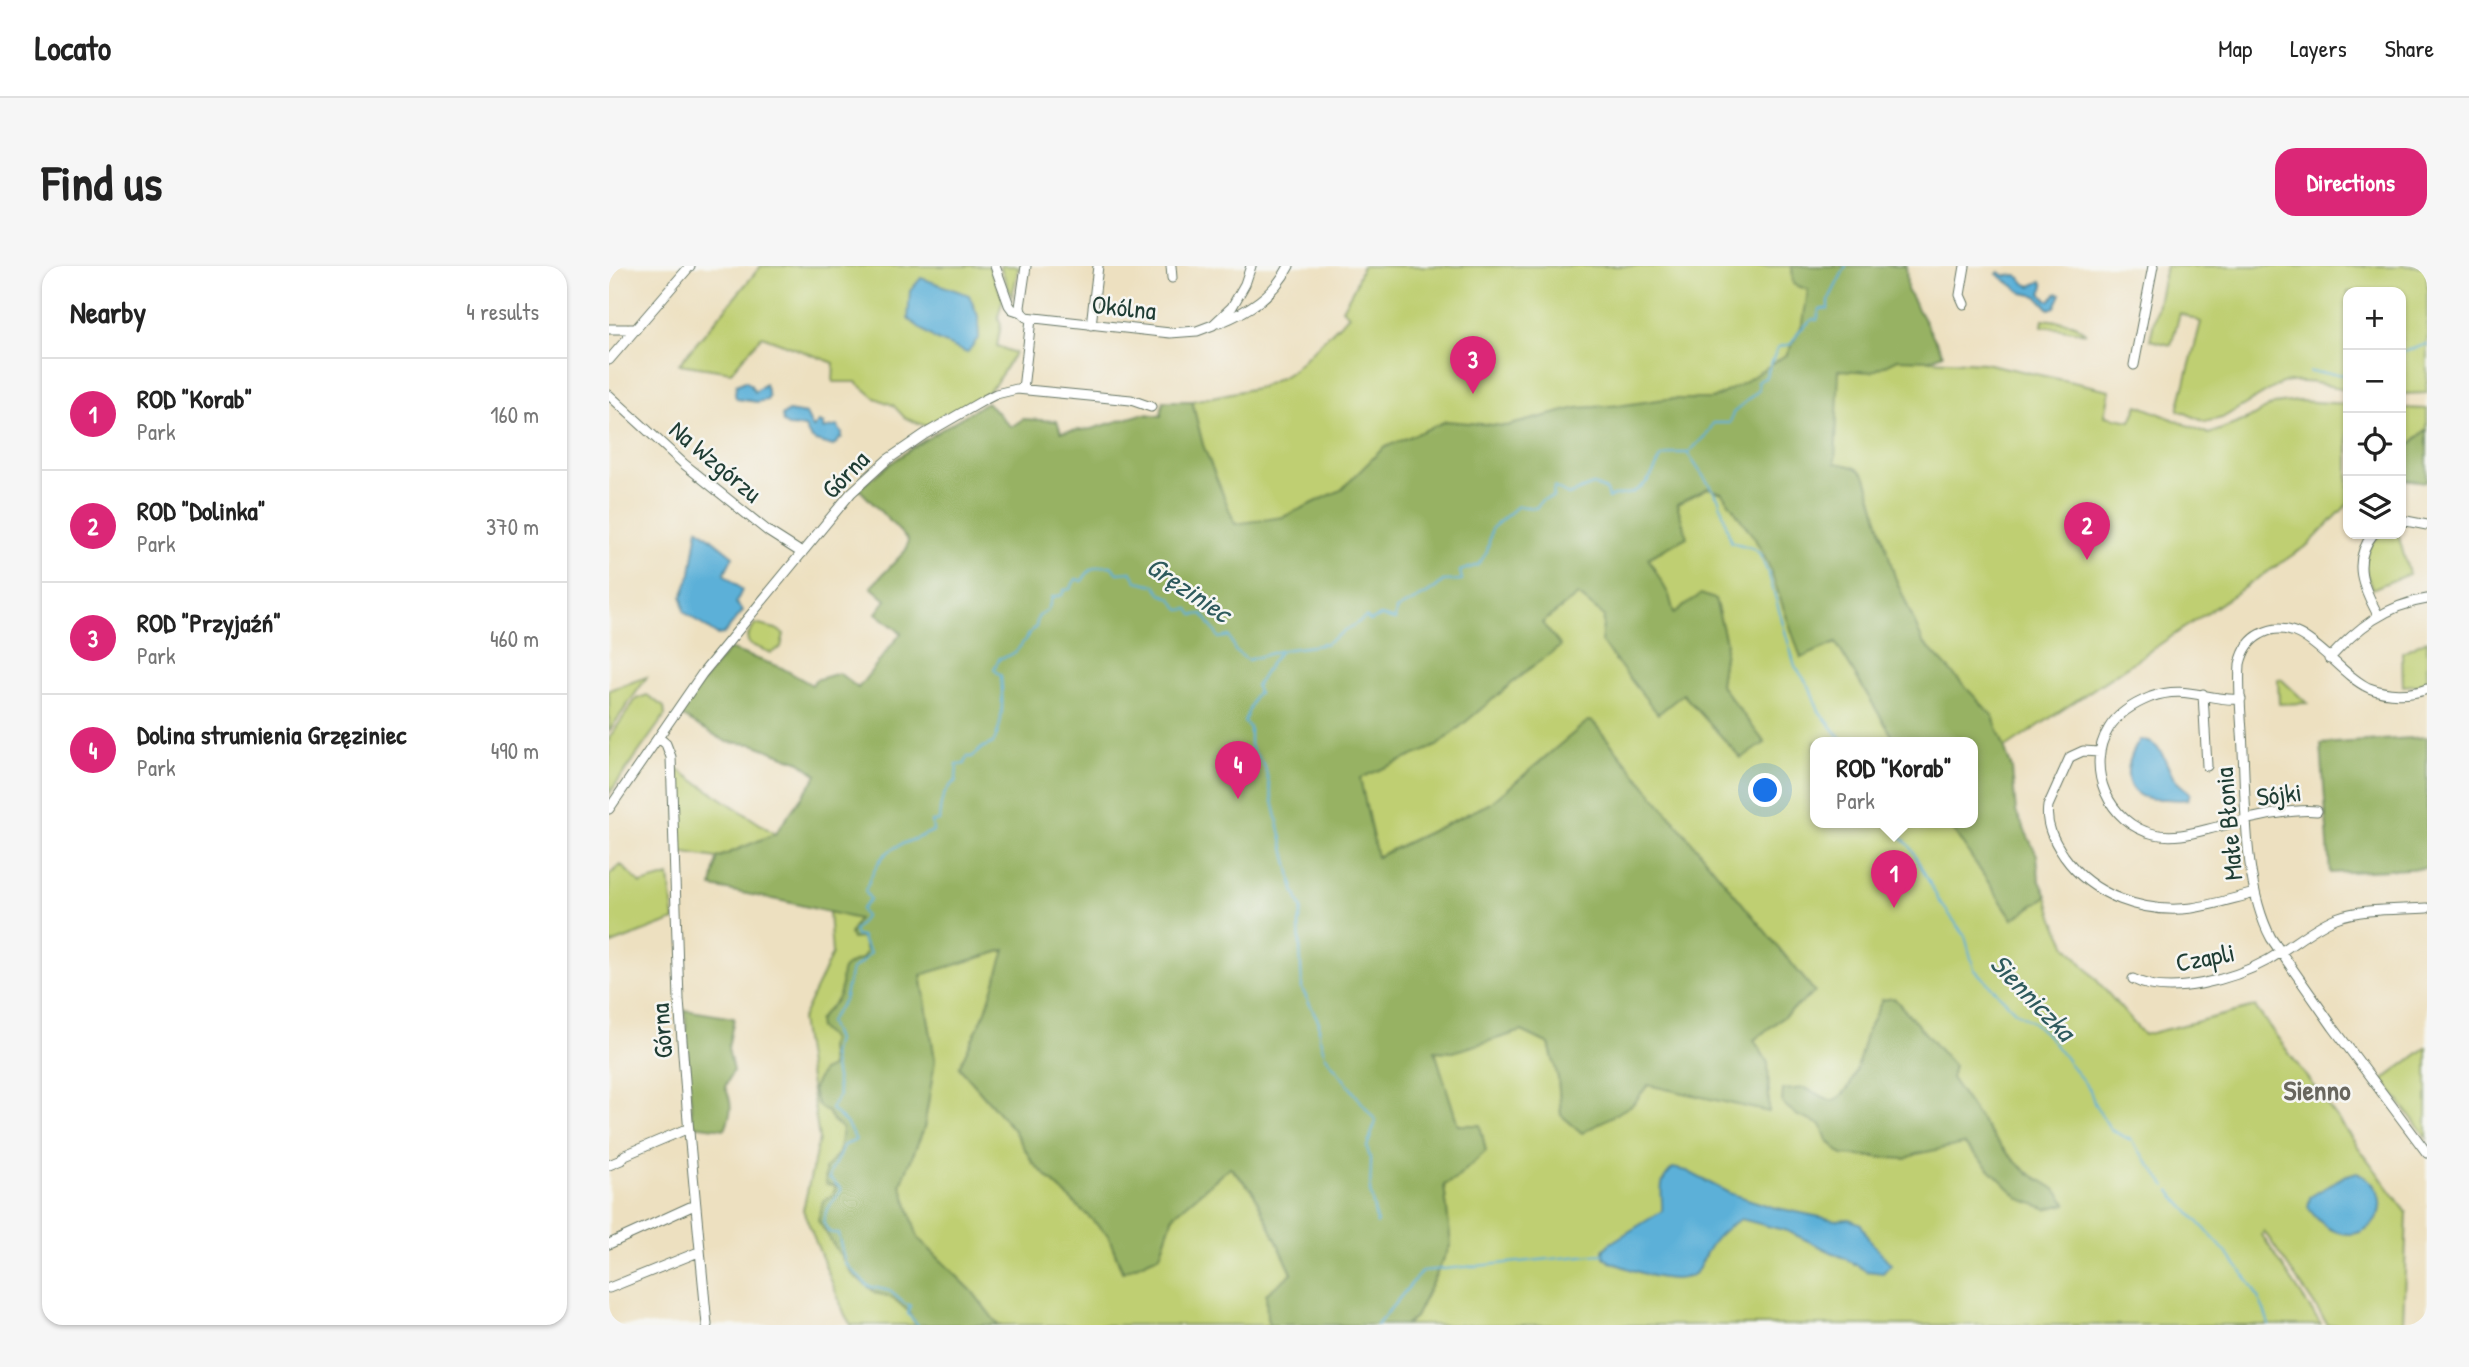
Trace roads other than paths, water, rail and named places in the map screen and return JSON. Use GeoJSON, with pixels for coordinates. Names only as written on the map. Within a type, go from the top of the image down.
{"type":"FeatureCollection","features":[{"type":"Feature","properties":{"kind":"street"},"geometry":{"type":"LineString","coordinates":[[609,360],[690,266]]}},
{"type":"Feature","properties":{"kind":"street"},"geometry":{"type":"LineString","coordinates":[[995,266],[1009,305],[1031,319],[1023,389]]}},
{"type":"Feature","properties":{"kind":"street"},"geometry":{"type":"LineString","coordinates":[[1021,312],[1026,266]]}},
{"type":"Feature","properties":{"kind":"street"},"geometry":{"type":"LineString","coordinates":[[1091,325],[1098,266]]}},
{"type":"Feature","properties":{"kind":"street"},"geometry":{"type":"LineString","coordinates":[[1171,266],[1172,278]]}},
{"type":"Feature","properties":{"kind":"street"},"geometry":{"type":"LineString","coordinates":[[1213,325],[1232,307],[1245,284],[1251,266]]}},
{"type":"Feature","properties":{"kind":"street","name":"Okólna"},"geometry":{"type":"LineString","coordinates":[[1031,319],[1177,333],[1197,331],[1241,314],[1256,305],[1272,290],[1289,266]]}},
{"type":"Feature","properties":{"kind":"street"},"geometry":{"type":"LineString","coordinates":[[1964,304],[1960,298],[1965,266]]}},
{"type":"Feature","properties":{"kind":"street"},"geometry":{"type":"LineString","coordinates":[[2134,365],[2153,266]]}},
{"type":"Feature","properties":{"kind":"street"},"geometry":{"type":"LineString","coordinates":[[609,329],[636,329]]}},
{"type":"Feature","properties":{"kind":"street","name":"Górna"},"geometry":{"type":"LineString","coordinates":[[609,809],[702,674],[859,485],[899,451],[996,394],[1023,389],[1131,400],[1151,407]]}},
{"type":"Feature","properties":{"kind":"street","name":"Na Wzgórzu"},"geometry":{"type":"LineString","coordinates":[[609,395],[684,464],[769,532],[802,553]]}},
{"type":"Feature","properties":{"kind":"street"},"geometry":{"type":"LineString","coordinates":[[2406,521],[2427,525]]}},
{"type":"Feature","properties":{"kind":"street"},"geometry":{"type":"LineString","coordinates":[[2370,539],[2363,549],[2359,566],[2366,593],[2378,615]]}},
{"type":"Feature","properties":{"kind":"street"},"geometry":{"type":"LineString","coordinates":[[2329,659],[2350,635],[2378,615],[2403,604],[2427,599]]}},
{"type":"Feature","properties":{"kind":"street","name":"Małe Błonia"},"geometry":{"type":"LineString","coordinates":[[2427,688],[2396,693],[2371,689],[2352,678],[2308,639],[2294,631],[2276,629],[2264,632],[2248,644],[2241,658],[2246,819],[2255,893],[2264,923],[2340,1037],[2427,1153]]}},
{"type":"Feature","properties":{"kind":"street"},"geometry":{"type":"LineString","coordinates":[[2241,699],[2174,691],[2142,701],[2115,720],[2105,735],[2099,752],[2102,784],[2109,801],[2130,823],[2146,832],[2171,837],[2246,819]]}},
{"type":"Feature","properties":{"kind":"street"},"geometry":{"type":"LineString","coordinates":[[2203,694],[2207,766]]}},
{"type":"Feature","properties":{"kind":"street","name":"Górna"},"geometry":{"type":"LineString","coordinates":[[659,738],[666,744],[671,757],[679,1000],[707,1325]]}},
{"type":"Feature","properties":{"kind":"street"},"geometry":{"type":"LineString","coordinates":[[2099,752],[2083,751],[2070,757],[2047,806],[2046,813],[2052,836],[2080,875],[2099,890],[2121,900],[2165,909],[2192,908],[2255,893]]}},
{"type":"Feature","properties":{"kind":"street","name":"Sójki"},"geometry":{"type":"LineString","coordinates":[[2246,819],[2306,810],[2317,811]]}},
{"type":"Feature","properties":{"kind":"street","name":"Czapli"},"geometry":{"type":"LineString","coordinates":[[2133,979],[2145,985],[2158,986],[2206,982],[2243,972],[2338,917],[2427,908]]}},
{"type":"Feature","properties":{"kind":"street"},"geometry":{"type":"LineString","coordinates":[[609,1165],[621,1160],[625,1155],[684,1130]]}},
{"type":"Feature","properties":{"kind":"street"},"geometry":{"type":"LineString","coordinates":[[609,1244],[690,1207]]}},
{"type":"Feature","properties":{"kind":"street"},"geometry":{"type":"LineString","coordinates":[[609,1288],[697,1253]]}},
{"type":"Feature","properties":{"kind":"water"},"geometry":{"type":"Polygon","coordinates":[[[1999,272],[2006,276],[2017,275],[2031,286],[2042,281],[2044,286],[2041,293],[2047,300],[2051,300],[2057,293],[2061,294],[2055,307],[2049,309],[2037,296],[2023,293],[1997,274],[1999,272]]]}},
{"type":"Feature","properties":{"kind":"water"},"geometry":{"type":"Polygon","coordinates":[[[921,278],[969,295],[978,316],[979,337],[967,353],[935,339],[908,319],[910,291],[921,278]]]}},
{"type":"Feature","properties":{"kind":"water"},"geometry":{"type":"Polygon","coordinates":[[[745,381],[755,392],[765,384],[769,397],[767,400],[757,402],[737,399],[736,385],[745,381]]]}},
{"type":"Feature","properties":{"kind":"water"},"geometry":{"type":"Polygon","coordinates":[[[788,411],[806,414],[813,428],[819,422],[824,424],[823,429],[837,426],[842,437],[833,446],[815,441],[805,427],[783,423],[782,416],[788,411]]]}},
{"type":"Feature","properties":{"kind":"water"},"geometry":{"type":"Polygon","coordinates":[[[698,528],[733,556],[724,574],[742,590],[736,603],[743,611],[724,634],[717,635],[684,612],[682,597],[691,573],[698,528]]]}},
{"type":"Feature","properties":{"kind":"water"},"geometry":{"type":"Polygon","coordinates":[[[2140,740],[2158,748],[2173,777],[2190,793],[2188,799],[2142,797],[2133,790],[2129,783],[2128,768],[2140,740]]]}},
{"type":"Feature","properties":{"kind":"water"},"geometry":{"type":"Polygon","coordinates":[[[1673,1168],[1687,1171],[1729,1193],[1772,1207],[1835,1220],[1849,1219],[1861,1224],[1869,1240],[1891,1264],[1883,1273],[1866,1271],[1787,1231],[1741,1219],[1725,1229],[1706,1253],[1697,1271],[1686,1277],[1676,1279],[1653,1276],[1610,1262],[1604,1257],[1603,1250],[1609,1244],[1662,1211],[1662,1183],[1673,1168]]]}},
{"type":"Feature","properties":{"kind":"water"},"geometry":{"type":"Polygon","coordinates":[[[2357,1172],[2373,1185],[2380,1200],[2378,1214],[2370,1225],[2358,1233],[2342,1233],[2325,1225],[2308,1207],[2310,1197],[2344,1176],[2357,1172]]]}},
{"type":"Feature","properties":{"kind":"waterway","name":"Gręziniec"},"geometry":{"type":"LineString","coordinates":[[918,1325],[908,1314],[910,1305],[890,1291],[868,1286],[845,1263],[838,1234],[829,1232],[823,1222],[827,1209],[842,1189],[829,1178],[832,1170],[843,1146],[856,1140],[846,1123],[831,1109],[839,1095],[832,1055],[836,1040],[829,1022],[844,1000],[851,970],[870,953],[862,937],[856,936],[854,931],[865,917],[861,910],[870,899],[865,891],[872,875],[890,850],[933,831],[932,822],[939,821],[945,793],[956,781],[957,765],[965,764],[967,757],[972,757],[993,743],[1001,719],[1002,702],[1001,676],[994,669],[1000,658],[1017,650],[1036,627],[1038,617],[1048,610],[1052,597],[1062,595],[1076,579],[1082,581],[1097,567],[1111,566],[1118,573],[1131,572],[1137,581],[1155,585],[1161,594],[1171,598],[1180,610],[1189,609],[1193,615],[1203,614],[1219,638],[1229,636],[1235,651],[1248,660],[1282,650],[1326,644],[1366,617],[1370,621],[1381,616],[1395,620],[1396,610],[1427,594],[1443,581],[1462,580],[1460,571],[1478,565],[1487,552],[1492,528],[1518,506],[1536,508],[1542,500],[1553,497],[1554,487],[1568,495],[1593,485],[1606,490],[1608,498],[1631,493],[1646,482],[1661,457],[1688,453],[1709,432],[1713,423],[1730,423],[1733,413],[1759,390],[1758,381],[1765,378],[1778,347],[1791,344],[1800,330],[1813,319],[1817,320],[1820,309],[1828,309],[1828,301],[1846,266]]}},
{"type":"Feature","properties":{"kind":"waterway"},"geometry":{"type":"LineString","coordinates":[[2406,351],[2427,344]]}},
{"type":"Feature","properties":{"kind":"waterway"},"geometry":{"type":"LineString","coordinates":[[2309,372],[2343,375]]}},
{"type":"Feature","properties":{"kind":"waterway","name":"Sienniczka"},"geometry":{"type":"LineString","coordinates":[[1688,454],[1719,499],[1731,542],[1753,548],[1759,553],[1769,575],[1795,666],[1809,686],[1819,711],[1840,737]]}},
{"type":"Feature","properties":{"kind":"waterway"},"geometry":{"type":"LineString","coordinates":[[1280,652],[1256,686],[1258,693],[1244,722],[1250,728],[1250,746],[1265,767],[1294,890],[1302,909],[1299,924],[1302,989],[1319,1022],[1319,1036],[1325,1055],[1376,1121],[1367,1147],[1371,1162],[1370,1191],[1377,1224]]}},
{"type":"Feature","properties":{"kind":"waterway","name":"Sienniczka"},"geometry":{"type":"LineString","coordinates":[[1893,828],[1910,846],[1938,899],[1965,936],[1974,969],[2015,1011],[2049,1037],[2090,1090],[2094,1103],[2111,1130],[2131,1140],[2166,1186]]}},
{"type":"Feature","properties":{"kind":"waterway","name":"Sienniczka"},"geometry":{"type":"LineString","coordinates":[[2170,1191],[2241,1271],[2253,1288],[2269,1325]]}},
{"type":"Feature","properties":{"kind":"waterway"},"geometry":{"type":"LineString","coordinates":[[1377,1325],[1422,1271],[1603,1254]]}},
{"type":"Feature","properties":{"kind":"place","name":"ROD \"Przyjaźń\""},"geometry":{"type":"Point","coordinates":[1473,394]}},
{"type":"Feature","properties":{"kind":"place","name":"ROD \"Dolinka\""},"geometry":{"type":"Point","coordinates":[2087,560]}},
{"type":"Feature","properties":{"kind":"place","name":"Dolina strumienia Grzęziniec"},"geometry":{"type":"Point","coordinates":[1238,799]}},
{"type":"Feature","properties":{"kind":"place","name":"ROD \"Korab\""},"geometry":{"type":"Point","coordinates":[1894,908]}},
{"type":"Feature","properties":{"kind":"district","name":"Sienno"},"geometry":{"type":"Point","coordinates":[2317,1090]}}]}
